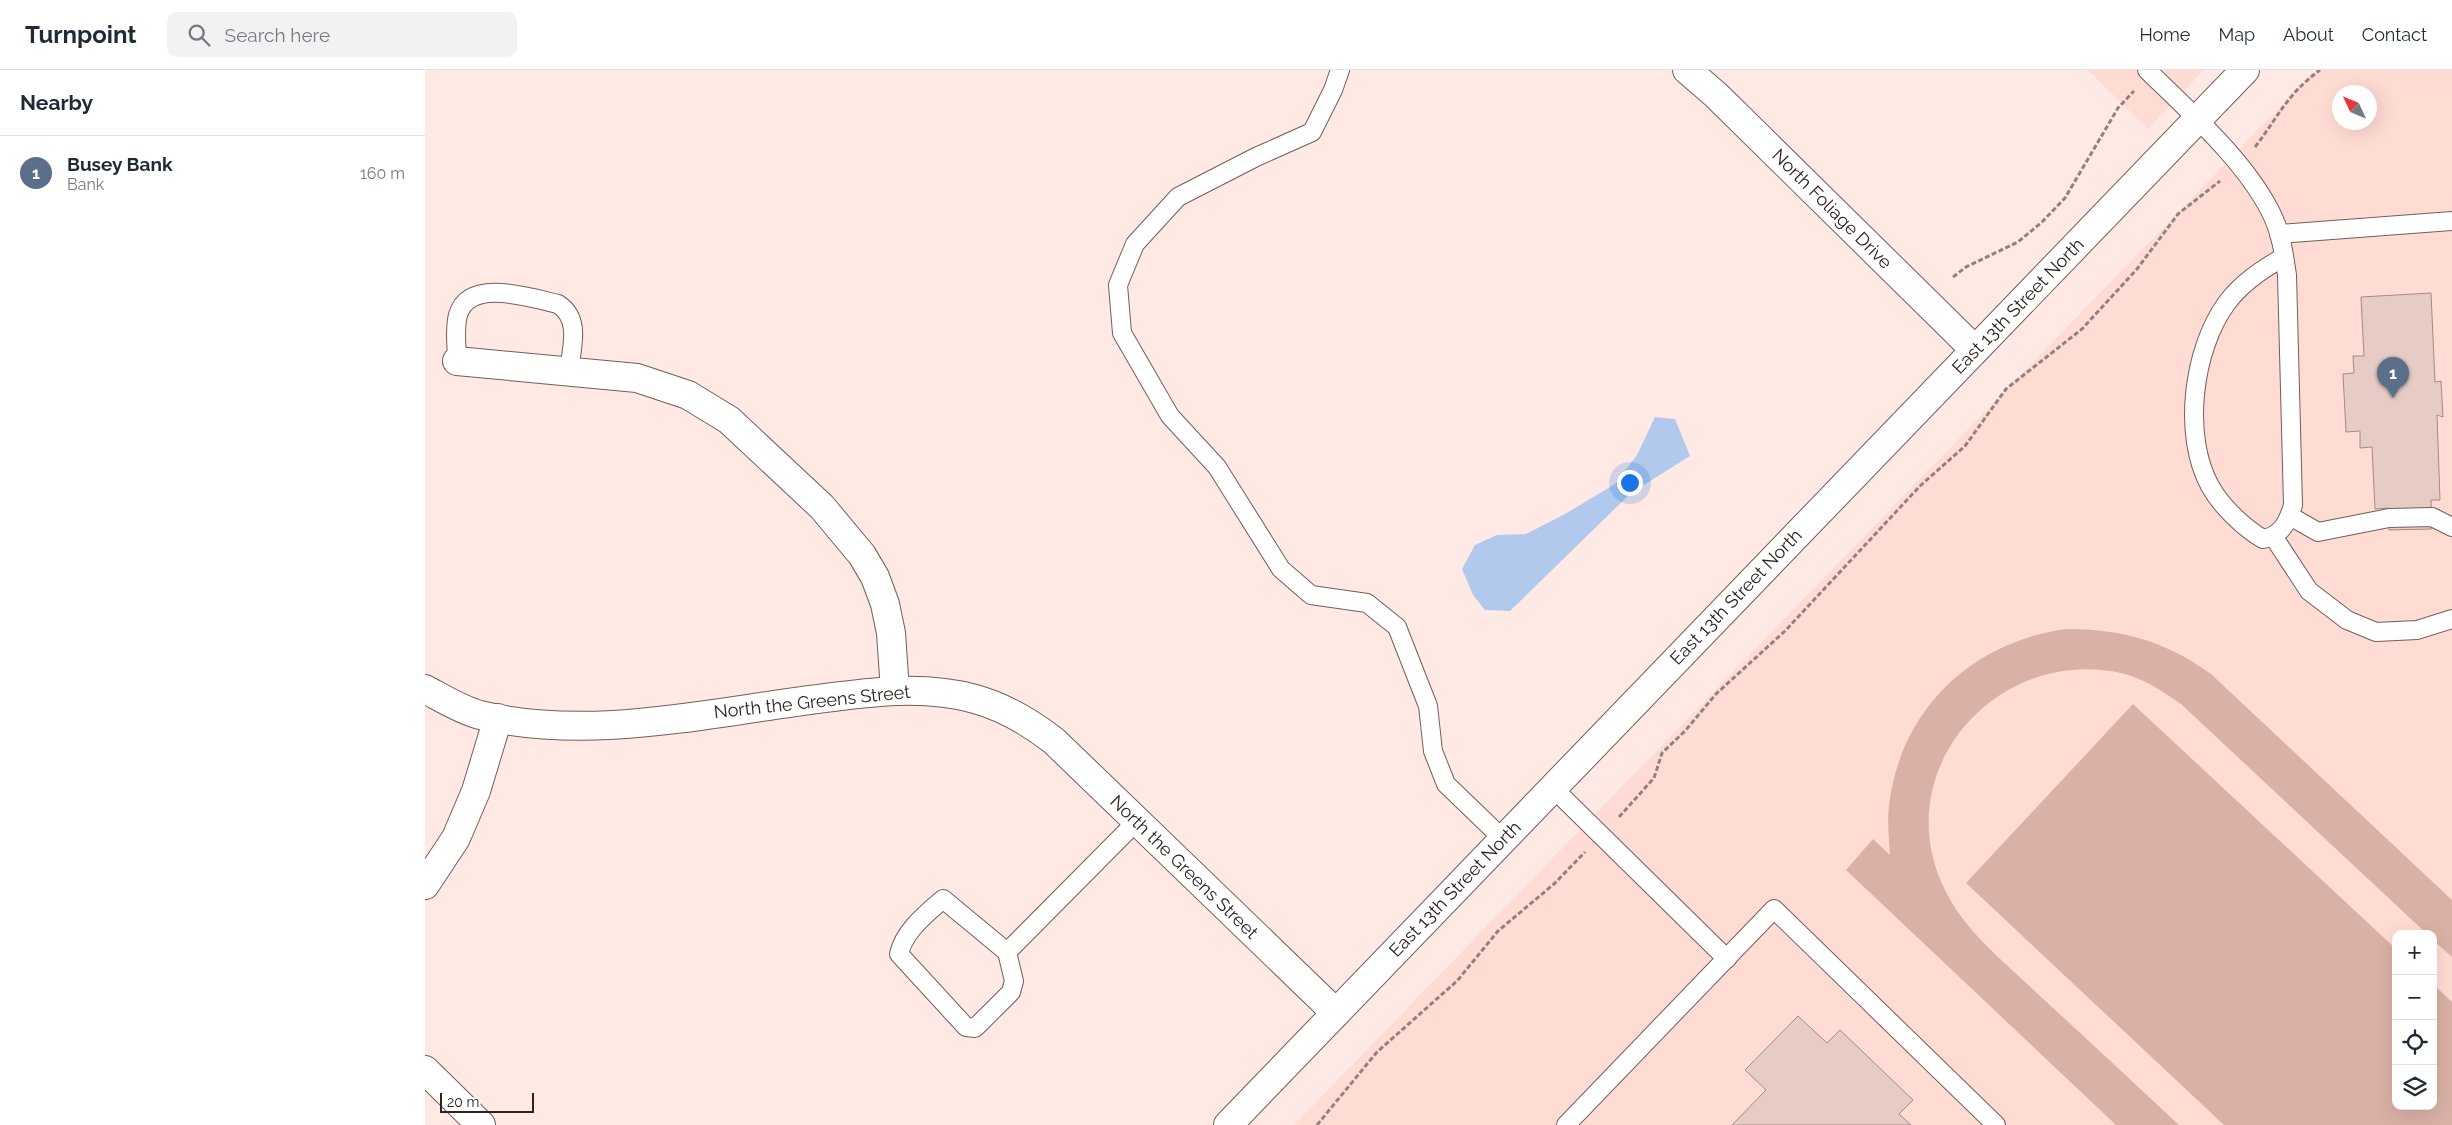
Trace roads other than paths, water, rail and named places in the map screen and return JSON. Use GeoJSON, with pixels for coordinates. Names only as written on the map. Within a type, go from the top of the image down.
{"type":"FeatureCollection","features":[{"type":"Feature","properties":{"kind":"street","name":"North Foliage Drive"},"geometry":{"type":"LineString","coordinates":[[1687,70],[1716,95],[1975,350]]}},
{"type":"Feature","properties":{"kind":"street","name":"East 13th Street North"},"geometry":{"type":"LineString","coordinates":[[1228,1125],[2245,70]]}},
{"type":"Feature","properties":{"kind":"street"},"geometry":{"type":"LineString","coordinates":[[457,361],[569,370],[637,378],[688,395],[729,420],[822,507],[862,555],[875,577],[885,604],[891,634],[895,691]]}},
{"type":"Feature","properties":{"kind":"street","name":"North the Greens Street"},"geometry":{"type":"LineString","coordinates":[[425,689],[477,714],[527,724],[553,725],[623,725],[838,696],[895,691],[947,693],[976,699],[1005,710],[1034,725],[1054,742],[1336,1013]]}},
{"type":"Feature","properties":{"kind":"street"},"geometry":{"type":"LineString","coordinates":[[425,885],[457,838],[476,791],[498,718]]}},
{"type":"Feature","properties":{"kind":"street"},"geometry":{"type":"LineString","coordinates":[[425,1070],[481,1125]]}},
{"type":"Feature","properties":{"kind":"lane"},"geometry":{"type":"LineString","coordinates":[[1340,70],[1333,90],[1311,132],[1256,157],[1178,197],[1135,244],[1118,285],[1122,333],[1170,416],[1217,467],[1281,569],[1311,595],[1367,603],[1397,628],[1428,706],[1433,751],[1446,784],[1503,839]]}},
{"type":"Feature","properties":{"kind":"lane"},"geometry":{"type":"LineString","coordinates":[[2149,71],[2197,120],[2254,184],[2264,200],[2279,234],[2285,257],[2293,505],[2284,527],[2273,536],[2263,539],[2257,536],[2220,500],[2210,486],[2201,466],[2195,432],[2194,401],[2196,376],[2205,341],[2225,304],[2248,279],[2285,257]]}},
{"type":"Feature","properties":{"kind":"lane"},"geometry":{"type":"LineString","coordinates":[[2279,234],[2452,221]]}},
{"type":"Feature","properties":{"kind":"lane"},"geometry":{"type":"LineString","coordinates":[[457,361],[458,315],[466,302],[477,294],[490,291],[558,304],[567,309],[574,326],[569,370]]}},
{"type":"Feature","properties":{"kind":"lane"},"geometry":{"type":"LineString","coordinates":[[2289,516],[2318,532],[2389,518],[2432,517],[2452,527]]}},
{"type":"Feature","properties":{"kind":"lane"},"geometry":{"type":"LineString","coordinates":[[2273,536],[2309,591],[2347,620],[2376,632],[2417,630],[2452,619]]}},
{"type":"Feature","properties":{"kind":"lane"},"geometry":{"type":"LineString","coordinates":[[1553,788],[1727,959]]}},
{"type":"Feature","properties":{"kind":"lane"},"geometry":{"type":"LineString","coordinates":[[1007,952],[1137,821]]}},
{"type":"Feature","properties":{"kind":"lane"},"geometry":{"type":"LineString","coordinates":[[943,899],[1007,952],[1014,981],[1011,992],[975,1028],[966,1027],[899,954],[901,945],[921,918],[943,899]]}},
{"type":"Feature","properties":{"kind":"lane"},"geometry":{"type":"LineString","coordinates":[[1566,1125],[1775,909],[1996,1125]]}},
{"type":"Feature","properties":{"kind":"water"},"geometry":{"type":"Polygon","coordinates":[[[1655,417],[1675,419],[1690,456],[1631,493],[1510,611],[1485,610],[1473,595],[1462,569],[1475,545],[1497,535],[1526,534],[1565,514],[1615,484],[1637,455],[1655,417]]]}},
{"type":"Feature","properties":{"kind":"place","name":"Busey Bank"},"geometry":{"type":"Point","coordinates":[2393,398]}}]}
